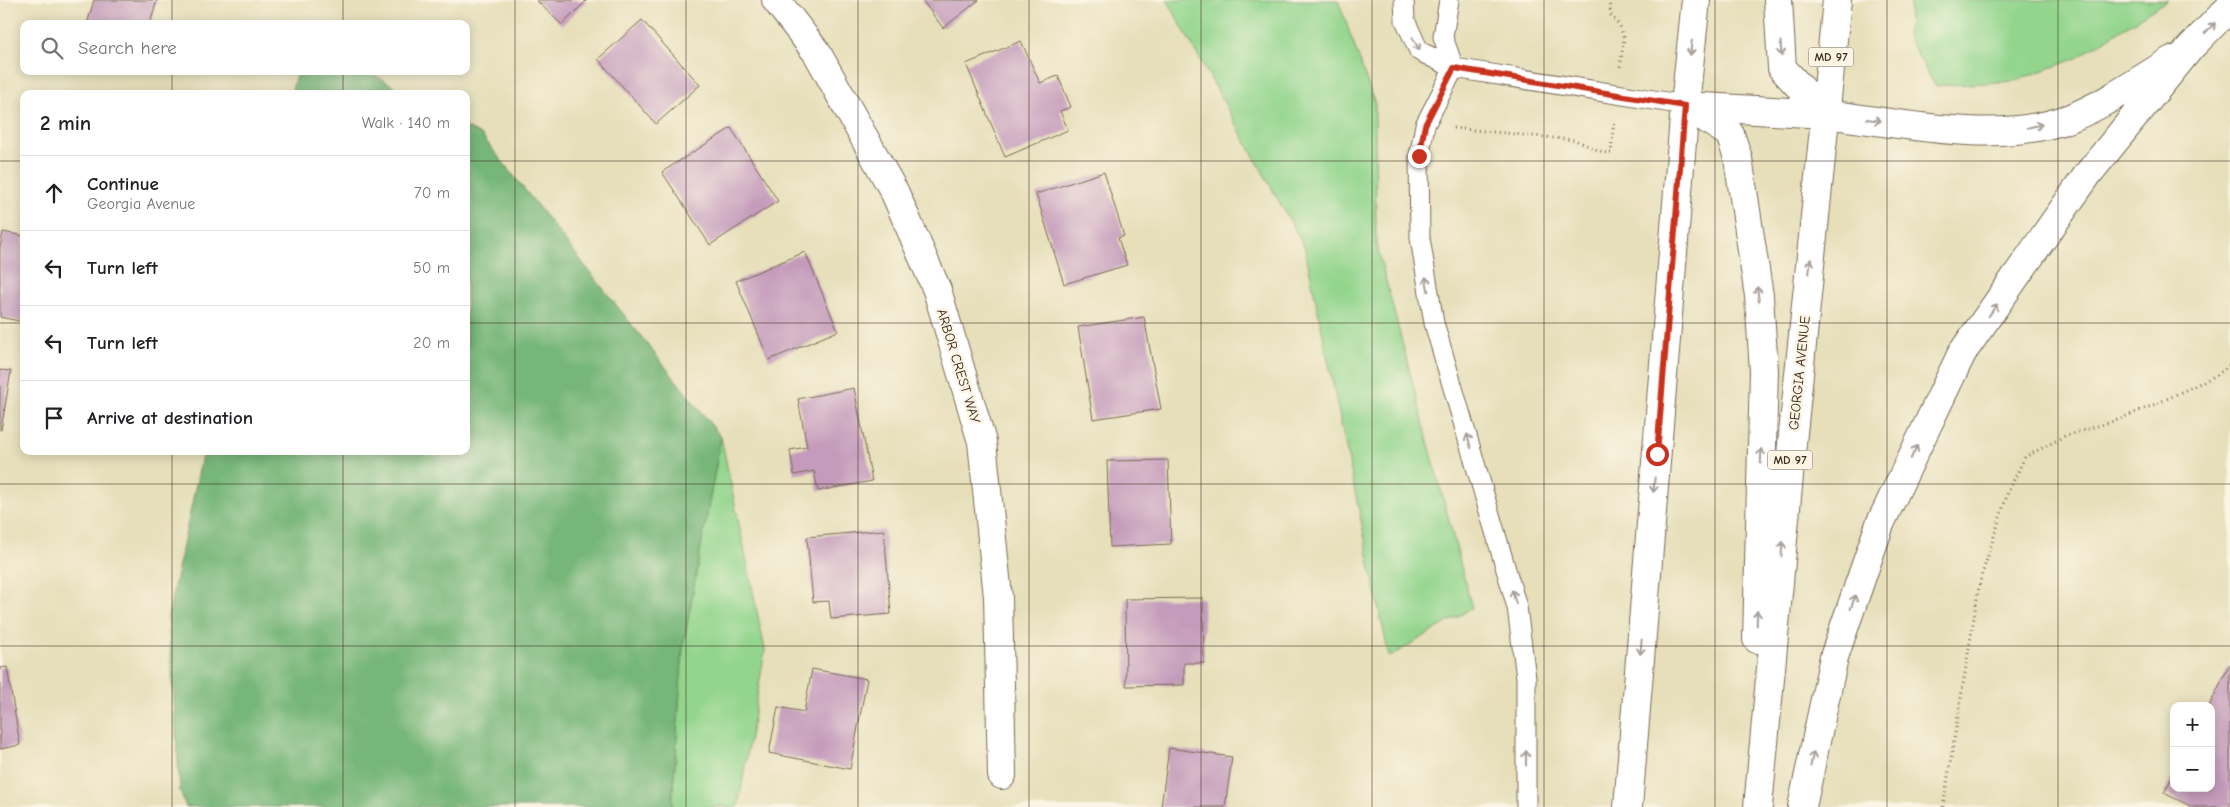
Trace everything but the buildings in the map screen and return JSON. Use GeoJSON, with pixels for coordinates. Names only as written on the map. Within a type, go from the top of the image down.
{"type":"FeatureCollection","features":[{"type":"Feature","properties":{"kind":"main road","name":"ARBOR CREST WAY"},"geometry":{"type":"LineString","coordinates":[[776,0],[817,53],[896,192],[936,290],[982,442],[998,597],[1002,775]]}},
{"type":"Feature","properties":{"kind":"main road"},"geometry":{"type":"LineString","coordinates":[[1628,807],[1685,106],[1696,0]]}},
{"type":"Feature","properties":{"kind":"main road"},"geometry":{"type":"LineString","coordinates":[[1778,0],[1782,68],[1825,114]]}},
{"type":"Feature","properties":{"kind":"main road","name":"GEORGIA AVENUE"},"geometry":{"type":"LineString","coordinates":[[1758,807],[1837,0]]}},
{"type":"Feature","properties":{"kind":"main road"},"geometry":{"type":"LineString","coordinates":[[1802,807],[1834,657],[1880,524],[1962,353],[2088,174],[2190,48],[2230,7]]}},
{"type":"Feature","properties":{"kind":"main road"},"geometry":{"type":"LineString","coordinates":[[1685,106],[1825,114],[1956,130],[2010,132],[2069,118],[2111,98],[2190,48]]}},
{"type":"Feature","properties":{"kind":"main road"},"geometry":{"type":"LineString","coordinates":[[1685,106],[1730,134],[1738,158],[1759,296],[1764,372],[1752,807]]}},
{"type":"Feature","properties":{"kind":"lane"},"geometry":{"type":"LineString","coordinates":[[1404,0],[1405,20],[1419,51],[1454,68],[1685,106]]}},
{"type":"Feature","properties":{"kind":"lane"},"geometry":{"type":"LineString","coordinates":[[1449,0],[1443,37],[1454,68],[1425,125],[1423,133],[1419,156],[1420,238],[1434,323],[1517,607],[1526,678],[1526,807]]}},
{"type":"Feature","properties":{"kind":"path"},"geometry":{"type":"LineString","coordinates":[[1943,807],[1980,581],[2008,492],[2025,457],[2065,436],[2117,420],[2156,404],[2217,375],[2230,365]]}},
{"type":"Feature","properties":{"kind":"green space"},"geometry":{"type":"Polygon","coordinates":[[[1167,0],[1338,0],[1375,104],[1376,243],[1472,608],[1389,657],[1305,248],[1167,0]]]}},
{"type":"Feature","properties":{"kind":"green space"},"geometry":{"type":"Polygon","coordinates":[[[1911,0],[2168,0],[2075,59],[2014,81],[1935,86],[1907,36],[1911,0]]]}},
{"type":"Feature","properties":{"kind":"green space"},"geometry":{"type":"Polygon","coordinates":[[[296,75],[375,75],[400,90],[292,90],[296,75]]]}},
{"type":"Feature","properties":{"kind":"green space"},"geometry":{"type":"Polygon","coordinates":[[[470,129],[482,136],[721,437],[683,646],[672,807],[186,807],[180,791],[168,616],[202,455],[470,455],[470,129]]]}},
{"type":"Feature","properties":{"kind":"green space"},"geometry":{"type":"Polygon","coordinates":[[[721,437],[765,650],[738,807],[672,807],[683,646],[721,437]]]}},
{"type":"Feature","properties":{"kind":"route"},"geometry":{"type":"LineString","coordinates":[[1419,156],[1425,125],[1454,68],[1685,106],[1657,454]]}}]}
